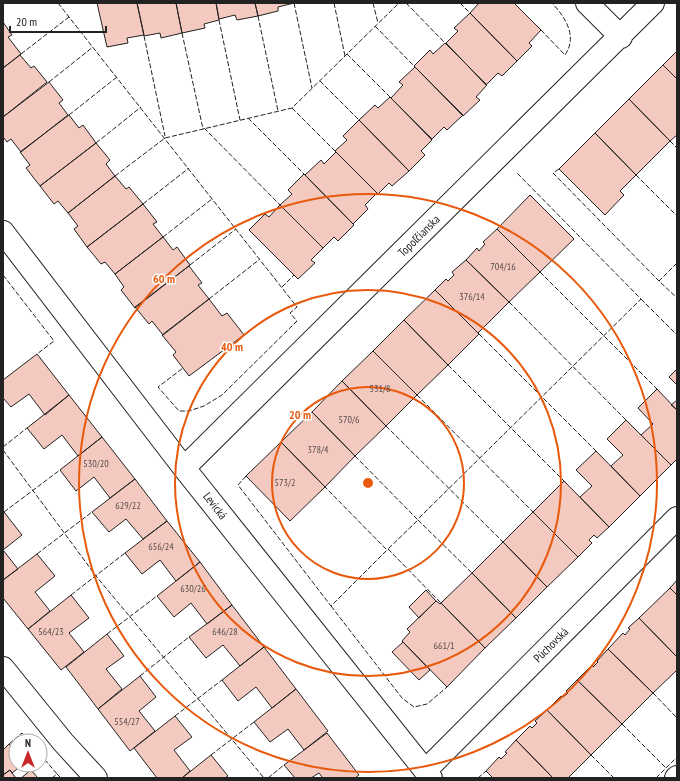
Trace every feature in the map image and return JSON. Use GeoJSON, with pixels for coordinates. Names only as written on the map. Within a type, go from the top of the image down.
{"type":"FeatureCollection","features":[{"type":"Feature","properties":{"kind":"street"},"geometry":{"type":"LineString","coordinates":[[587,3],[621,37]]}},
{"type":"Feature","properties":{"kind":"street","name":"Topoľčianska"},"geometry":{"type":"LineString","coordinates":[[184,468],[621,37],[653,3]]}},
{"type":"Feature","properties":{"kind":"street","name":"Levická"},"geometry":{"type":"LineString","coordinates":[[3,232],[184,468],[428,774]]}},
{"type":"Feature","properties":{"kind":"street","name":"Púchovská"},"geometry":{"type":"LineString","coordinates":[[428,774],[677,518]]}},
{"type":"Feature","properties":{"kind":"street"},"geometry":{"type":"LineString","coordinates":[[3,668],[96,778]]}},
{"type":"Feature","properties":{"kind":"building"},"geometry":{"type":"Polygon","coordinates":[[[97,3],[137,3],[144,35],[127,38],[128,43],[107,47],[97,3]]]}},
{"type":"Feature","properties":{"kind":"building"},"geometry":{"type":"Polygon","coordinates":[[[137,3],[176,3],[182,33],[161,38],[160,33],[144,36],[137,3]]]}},
{"type":"Feature","properties":{"kind":"building"},"geometry":{"type":"Polygon","coordinates":[[[176,3],[216,3],[219,20],[204,24],[205,28],[182,33],[176,3]]]}},
{"type":"Feature","properties":{"kind":"building"},"geometry":{"type":"Polygon","coordinates":[[[216,3],[255,3],[258,16],[237,20],[235,15],[219,19],[216,3]]]}},
{"type":"Feature","properties":{"kind":"building"},"geometry":{"type":"Polygon","coordinates":[[[255,3],[294,3],[278,7],[278,11],[258,16],[255,3]]]}},
{"type":"Feature","properties":{"kind":"building"},"geometry":{"type":"Polygon","coordinates":[[[479,3],[514,3],[541,30],[529,43],[532,46],[517,61],[470,13],[479,3]]]}},
{"type":"Feature","properties":{"kind":"building"},"geometry":{"type":"Polygon","coordinates":[[[470,13],[517,61],[502,76],[498,73],[486,85],[446,43],[458,31],[454,28],[470,13]]]}},
{"type":"Feature","properties":{"kind":"building"},"geometry":{"type":"Polygon","coordinates":[[[3,22],[12,35],[8,37],[21,54],[3,68],[3,22]]]}},
{"type":"Feature","properties":{"kind":"building"},"geometry":{"type":"Polygon","coordinates":[[[445,43],[487,85],[476,97],[480,100],[463,116],[414,66],[430,50],[433,54],[445,43]]]}},
{"type":"Feature","properties":{"kind":"building"},"geometry":{"type":"Polygon","coordinates":[[[677,51],[677,79],[663,65],[677,51]]]}},
{"type":"Feature","properties":{"kind":"building"},"geometry":{"type":"Polygon","coordinates":[[[20,55],[31,68],[34,66],[47,82],[3,117],[3,68],[20,55]]]}},
{"type":"Feature","properties":{"kind":"building"},"geometry":{"type":"Polygon","coordinates":[[[663,65],[677,79],[677,135],[670,141],[629,99],[663,65]]]}},
{"type":"Feature","properties":{"kind":"building"},"geometry":{"type":"Polygon","coordinates":[[[415,67],[463,115],[447,130],[444,127],[432,139],[391,98],[403,85],[399,82],[415,67]]]}},
{"type":"Feature","properties":{"kind":"building"},"geometry":{"type":"Polygon","coordinates":[[[49,82],[63,100],[59,103],[68,115],[21,152],[11,139],[7,142],[3,137],[3,117],[49,82]]]}},
{"type":"Feature","properties":{"kind":"building"},"geometry":{"type":"Polygon","coordinates":[[[390,97],[432,140],[421,151],[425,155],[409,171],[359,120],[375,105],[378,108],[390,97]]]}},
{"type":"Feature","properties":{"kind":"building"},"geometry":{"type":"Polygon","coordinates":[[[629,99],[670,141],[636,175],[595,133],[629,99]]]}},
{"type":"Feature","properties":{"kind":"building"},"geometry":{"type":"Polygon","coordinates":[[[69,115],[79,128],[83,125],[96,143],[40,186],[26,168],[30,165],[20,152],[69,115]]]}},
{"type":"Feature","properties":{"kind":"building"},"geometry":{"type":"Polygon","coordinates":[[[359,120],[409,171],[392,186],[389,183],[378,194],[335,151],[347,140],[343,136],[359,120]]]}},
{"type":"Feature","properties":{"kind":"building"},"geometry":{"type":"Polygon","coordinates":[[[595,133],[636,175],[620,191],[624,195],[605,215],[559,169],[595,133]]]}},
{"type":"Feature","properties":{"kind":"building"},"geometry":{"type":"Polygon","coordinates":[[[96,143],[110,160],[106,164],[115,176],[68,213],[58,201],[54,204],[40,186],[96,143]]]}},
{"type":"Feature","properties":{"kind":"building"},"geometry":{"type":"Polygon","coordinates":[[[336,152],[377,193],[365,205],[368,209],[353,224],[305,175],[321,160],[324,164],[336,152]]]}},
{"type":"Feature","properties":{"kind":"building"},"geometry":{"type":"Polygon","coordinates":[[[304,174],[354,225],[338,241],[334,237],[323,248],[280,205],[292,194],[288,190],[304,174]]]}},
{"type":"Feature","properties":{"kind":"building"},"geometry":{"type":"Polygon","coordinates":[[[115,176],[126,189],[129,187],[143,204],[87,247],[74,229],[78,226],[68,213],[115,176]]]}},
{"type":"Feature","properties":{"kind":"building"},"geometry":{"type":"Polygon","coordinates":[[[530,195],[574,239],[540,272],[497,229],[530,195]]]}},
{"type":"Feature","properties":{"kind":"building"},"geometry":{"type":"Polygon","coordinates":[[[143,204],[157,222],[153,224],[163,237],[115,274],[105,262],[101,264],[87,247],[143,204]]]}},
{"type":"Feature","properties":{"kind":"building"},"geometry":{"type":"Polygon","coordinates":[[[280,205],[323,248],[311,260],[315,263],[298,279],[249,230],[265,214],[269,217],[280,205]]]}},
{"type":"Feature","properties":{"kind":"building"},"geometry":{"type":"Polygon","coordinates":[[[497,229],[540,272],[509,302],[466,260],[477,248],[479,251],[485,244],[483,242],[497,229]]]}},
{"type":"Feature","properties":{"kind":"building"},"geometry":{"type":"Polygon","coordinates":[[[163,237],[173,250],[177,247],[190,265],[135,308],[121,290],[124,287],[115,274],[163,237]]]}},
{"type":"Feature","properties":{"kind":"building"},"geometry":{"type":"Polygon","coordinates":[[[466,260],[509,302],[478,333],[435,290],[446,279],[448,281],[454,275],[452,272],[466,260]]]}},
{"type":"Feature","properties":{"kind":"building"},"geometry":{"type":"Polygon","coordinates":[[[189,266],[202,283],[198,285],[209,299],[163,335],[152,321],[149,324],[135,307],[189,266]]]}},
{"type":"Feature","properties":{"kind":"building"},"geometry":{"type":"Polygon","coordinates":[[[435,290],[479,334],[448,365],[404,320],[435,290]]]}},
{"type":"Feature","properties":{"kind":"building"},"geometry":{"type":"Polygon","coordinates":[[[209,299],[222,316],[227,313],[244,335],[189,376],[173,355],[176,352],[162,335],[209,299]]]}},
{"type":"Feature","properties":{"kind":"building"},"geometry":{"type":"Polygon","coordinates":[[[404,320],[448,365],[417,395],[373,351],[404,320]]]}},
{"type":"Feature","properties":{"kind":"building"},"geometry":{"type":"Polygon","coordinates":[[[373,351],[417,395],[386,426],[342,381],[373,351]]]}},
{"type":"Feature","properties":{"kind":"building"},"geometry":{"type":"Polygon","coordinates":[[[37,354],[69,395],[45,415],[29,394],[11,407],[3,398],[3,380],[37,354]]]}},
{"type":"Feature","properties":{"kind":"building"},"geometry":{"type":"Polygon","coordinates":[[[677,369],[677,385],[669,377],[677,369]]]}},
{"type":"Feature","properties":{"kind":"building"},"geometry":{"type":"Polygon","coordinates":[[[342,381],[386,426],[355,456],[312,412],[342,381]]]}},
{"type":"Feature","properties":{"kind":"building"},"geometry":{"type":"Polygon","coordinates":[[[657,389],[677,410],[677,459],[671,465],[641,435],[653,424],[638,408],[657,389]]]}},
{"type":"Feature","properties":{"kind":"building"},"geometry":{"type":"Polygon","coordinates":[[[69,395],[102,437],[78,456],[62,435],[44,449],[27,428],[69,395]]]}},
{"type":"Feature","properties":{"kind":"building"},"geometry":{"type":"Polygon","coordinates":[[[677,400],[677,410],[671,405],[677,400]]]}},
{"type":"Feature","properties":{"kind":"building"},"geometry":{"type":"Polygon","coordinates":[[[312,412],[355,456],[325,487],[281,442],[312,412]]]}},
{"type":"Feature","properties":{"kind":"building"},"geometry":{"type":"Polygon","coordinates":[[[626,420],[671,465],[640,496],[611,466],[623,455],[607,439],[626,420]]]}},
{"type":"Feature","properties":{"kind":"building"},"geometry":{"type":"Polygon","coordinates":[[[102,437],[135,479],[110,498],[94,477],[76,491],[60,470],[102,437]]]}},
{"type":"Feature","properties":{"kind":"building"},"geometry":{"type":"Polygon","coordinates":[[[281,442],[325,487],[290,521],[246,476],[281,442]]]}},
{"type":"Feature","properties":{"kind":"building"},"geometry":{"type":"Polygon","coordinates":[[[596,451],[640,496],[609,527],[580,497],[592,486],[576,470],[596,451]]]}},
{"type":"Feature","properties":{"kind":"building"},"geometry":{"type":"Polygon","coordinates":[[[135,479],[167,521],[143,539],[126,519],[109,532],[92,512],[135,479]]]}},
{"type":"Feature","properties":{"kind":"building"},"geometry":{"type":"Polygon","coordinates":[[[564,481],[609,527],[597,538],[594,535],[589,540],[592,543],[578,557],[533,512],[564,481]]]}},
{"type":"Feature","properties":{"kind":"building"},"geometry":{"type":"Polygon","coordinates":[[[4,512],[22,535],[3,550],[3,513],[4,512]]]}},
{"type":"Feature","properties":{"kind":"building"},"geometry":{"type":"Polygon","coordinates":[[[533,512],[578,557],[547,587],[503,542],[533,512]]]}},
{"type":"Feature","properties":{"kind":"building"},"geometry":{"type":"Polygon","coordinates":[[[167,521],[200,562],[176,581],[160,560],[142,574],[125,553],[167,521]]]}},
{"type":"Feature","properties":{"kind":"building"},"geometry":{"type":"Polygon","coordinates":[[[503,542],[547,587],[516,618],[472,573],[503,542]]]}},
{"type":"Feature","properties":{"kind":"building"},"geometry":{"type":"Polygon","coordinates":[[[3,550],[18,569],[3,580],[3,550]]]}},
{"type":"Feature","properties":{"kind":"building"},"geometry":{"type":"Polygon","coordinates":[[[37,554],[55,576],[35,592],[50,611],[28,629],[3,598],[3,580],[37,554]]]}},
{"type":"Feature","properties":{"kind":"building"},"geometry":{"type":"Polygon","coordinates":[[[200,562],[232,605],[207,624],[191,603],[174,617],[157,596],[200,562]]]}},
{"type":"Feature","properties":{"kind":"building"},"geometry":{"type":"Polygon","coordinates":[[[472,573],[516,618],[485,648],[441,603],[472,573]]]}},
{"type":"Feature","properties":{"kind":"building"},"geometry":{"type":"Polygon","coordinates":[[[677,580],[677,595],[670,588],[677,580]]]}},
{"type":"Feature","properties":{"kind":"building"},"geometry":{"type":"Polygon","coordinates":[[[670,588],[677,595],[677,657],[639,618],[670,588]]]}},
{"type":"Feature","properties":{"kind":"building"},"geometry":{"type":"Polygon","coordinates":[[[426,590],[436,601],[419,618],[409,607],[426,590]]]}},
{"type":"Feature","properties":{"kind":"building"},"geometry":{"type":"Polygon","coordinates":[[[71,595],[89,618],[69,633],[84,652],[61,670],[28,629],[71,595]]]}},
{"type":"Feature","properties":{"kind":"building"},"geometry":{"type":"Polygon","coordinates":[[[436,601],[440,604],[441,603],[485,648],[447,687],[402,641],[410,632],[407,629],[436,601]]]}},
{"type":"Feature","properties":{"kind":"building"},"geometry":{"type":"Polygon","coordinates":[[[232,605],[264,647],[240,666],[223,645],[206,658],[189,637],[232,605]]]}},
{"type":"Feature","properties":{"kind":"building"},"geometry":{"type":"Polygon","coordinates":[[[639,618],[677,657],[677,670],[653,693],[608,649],[623,633],[625,635],[630,629],[628,628],[639,618]]]}},
{"type":"Feature","properties":{"kind":"building"},"geometry":{"type":"Polygon","coordinates":[[[107,634],[124,656],[106,669],[122,689],[98,709],[66,667],[107,634]]]}},
{"type":"Feature","properties":{"kind":"building"},"geometry":{"type":"Polygon","coordinates":[[[403,642],[430,670],[419,680],[392,652],[403,642]]]}},
{"type":"Feature","properties":{"kind":"building"},"geometry":{"type":"Polygon","coordinates":[[[264,647],[296,689],[272,708],[256,687],[238,701],[222,680],[264,647]]]}},
{"type":"Feature","properties":{"kind":"building"},"geometry":{"type":"Polygon","coordinates":[[[608,649],[653,693],[622,724],[577,680],[592,665],[593,667],[598,662],[597,661],[608,649]]]}},
{"type":"Feature","properties":{"kind":"building"},"geometry":{"type":"Polygon","coordinates":[[[140,676],[156,697],[139,711],[155,731],[130,751],[98,709],[140,676]]]}},
{"type":"Feature","properties":{"kind":"building"},"geometry":{"type":"Polygon","coordinates":[[[577,680],[622,724],[591,755],[547,710],[561,696],[563,697],[568,693],[566,691],[577,680]]]}},
{"type":"Feature","properties":{"kind":"building"},"geometry":{"type":"Polygon","coordinates":[[[296,689],[328,731],[304,750],[288,729],[270,742],[254,722],[296,689]]]}},
{"type":"Feature","properties":{"kind":"building"},"geometry":{"type":"Polygon","coordinates":[[[547,710],[591,755],[568,778],[553,778],[516,740],[530,726],[532,728],[537,723],[535,721],[547,710]]]}},
{"type":"Feature","properties":{"kind":"building"},"geometry":{"type":"Polygon","coordinates":[[[175,716],[192,737],[174,750],[190,771],[182,778],[157,778],[134,748],[175,716]]]}},
{"type":"Feature","properties":{"kind":"building"},"geometry":{"type":"Polygon","coordinates":[[[327,733],[359,775],[355,778],[323,778],[319,773],[311,778],[295,778],[284,765],[327,733]]]}},
{"type":"Feature","properties":{"kind":"building"},"geometry":{"type":"Polygon","coordinates":[[[516,740],[553,778],[493,778],[486,771],[499,757],[501,759],[507,753],[505,752],[516,740]]]}},
{"type":"Feature","properties":{"kind":"building"},"geometry":{"type":"Polygon","coordinates":[[[8,745],[8,771],[3,775],[3,750],[8,745]]]}},
{"type":"Feature","properties":{"kind":"building"},"geometry":{"type":"Polygon","coordinates":[[[211,755],[228,776],[225,778],[182,778],[211,755]]]}},
{"type":"Feature","properties":{"kind":"building"},"geometry":{"type":"Polygon","coordinates":[[[8,771],[8,773],[12,773],[16,778],[3,778],[3,775],[8,771]]]}},
{"type":"Feature","properties":{"kind":"building"},"geometry":{"type":"Polygon","coordinates":[[[27,773],[34,773],[38,778],[21,778],[27,773]]]}},
{"type":"Feature","properties":{"kind":"fence"},"geometry":{"type":"LineString","coordinates":[[58,3],[297,307],[290,313],[297,321],[222,395],[204,406],[189,411],[179,411],[158,387],[183,368]]}},
{"type":"Feature","properties":{"kind":"fence"},"geometry":{"type":"LineString","coordinates":[[294,3],[312,88]]}},
{"type":"Feature","properties":{"kind":"fence"},"geometry":{"type":"LineString","coordinates":[[334,3],[345,56]]}},
{"type":"Feature","properties":{"kind":"fence"},"geometry":{"type":"LineString","coordinates":[[373,3],[378,23]]}},
{"type":"Feature","properties":{"kind":"fence"},"geometry":{"type":"LineString","coordinates":[[115,176],[165,138],[292,108],[399,3]]}},
{"type":"Feature","properties":{"kind":"fence"},"geometry":{"type":"LineString","coordinates":[[406,3],[445,43]]}},
{"type":"Feature","properties":{"kind":"fence"},"geometry":{"type":"LineString","coordinates":[[460,3],[470,13]]}},
{"type":"Feature","properties":{"kind":"fence"},"geometry":{"type":"LineString","coordinates":[[541,30],[565,55],[569,48],[570,34],[561,14],[552,3]]}},
{"type":"Feature","properties":{"kind":"fence"},"geometry":{"type":"LineString","coordinates":[[258,16],[278,111]]}},
{"type":"Feature","properties":{"kind":"fence"},"geometry":{"type":"LineString","coordinates":[[21,54],[69,17]]}},
{"type":"Feature","properties":{"kind":"fence"},"geometry":{"type":"LineString","coordinates":[[219,20],[240,120]]}},
{"type":"Feature","properties":{"kind":"fence"},"geometry":{"type":"LineString","coordinates":[[375,26],[414,66]]}},
{"type":"Feature","properties":{"kind":"fence"},"geometry":{"type":"LineString","coordinates":[[182,33],[203,129]]}},
{"type":"Feature","properties":{"kind":"fence"},"geometry":{"type":"LineString","coordinates":[[144,36],[165,136]]}},
{"type":"Feature","properties":{"kind":"fence"},"geometry":{"type":"LineString","coordinates":[[49,82],[93,47]]}},
{"type":"Feature","properties":{"kind":"fence"},"geometry":{"type":"LineString","coordinates":[[347,54],[390,97]]}},
{"type":"Feature","properties":{"kind":"fence"},"geometry":{"type":"LineString","coordinates":[[69,115],[117,77]]}},
{"type":"Feature","properties":{"kind":"fence"},"geometry":{"type":"LineString","coordinates":[[320,81],[359,120]]}},
{"type":"Feature","properties":{"kind":"fence"},"geometry":{"type":"LineString","coordinates":[[96,143],[141,107]]}},
{"type":"Feature","properties":{"kind":"fence"},"geometry":{"type":"LineString","coordinates":[[292,108],[335,151]]}},
{"type":"Feature","properties":{"kind":"fence"},"geometry":{"type":"LineString","coordinates":[[248,118],[304,174]]}},
{"type":"Feature","properties":{"kind":"fence"},"geometry":{"type":"LineString","coordinates":[[204,128],[280,205]]}},
{"type":"Feature","properties":{"kind":"fence"},"geometry":{"type":"LineString","coordinates":[[670,141],[677,148]]}},
{"type":"Feature","properties":{"kind":"fence"},"geometry":{"type":"LineString","coordinates":[[143,204],[189,168]]}},
{"type":"Feature","properties":{"kind":"fence"},"geometry":{"type":"LineString","coordinates":[[559,169],[553,173],[659,281]]}},
{"type":"Feature","properties":{"kind":"fence"},"geometry":{"type":"LineString","coordinates":[[419,518],[641,299],[516,172]]}},
{"type":"Feature","properties":{"kind":"fence"},"geometry":{"type":"LineString","coordinates":[[636,175],[677,216]]}},
{"type":"Feature","properties":{"kind":"fence"},"geometry":{"type":"LineString","coordinates":[[163,237],[212,199]]}},
{"type":"Feature","properties":{"kind":"fence"},"geometry":{"type":"LineString","coordinates":[[190,265],[236,229]]}},
{"type":"Feature","properties":{"kind":"fence"},"geometry":{"type":"LineString","coordinates":[[209,299],[260,259]]}},
{"type":"Feature","properties":{"kind":"fence"},"geometry":{"type":"LineString","coordinates":[[677,263],[659,281],[677,298]]}},
{"type":"Feature","properties":{"kind":"fence"},"geometry":{"type":"LineString","coordinates":[[540,272],[657,389]]}},
{"type":"Feature","properties":{"kind":"fence"},"geometry":{"type":"LineString","coordinates":[[3,275],[54,341],[37,354]]}},
{"type":"Feature","properties":{"kind":"fence"},"geometry":{"type":"LineString","coordinates":[[282,287],[294,275]]}},
{"type":"Feature","properties":{"kind":"fence"},"geometry":{"type":"LineString","coordinates":[[641,299],[677,335]]}},
{"type":"Feature","properties":{"kind":"fence"},"geometry":{"type":"LineString","coordinates":[[509,302],[626,420]]}},
{"type":"Feature","properties":{"kind":"fence"},"geometry":{"type":"LineString","coordinates":[[479,334],[596,451]]}},
{"type":"Feature","properties":{"kind":"fence"},"geometry":{"type":"LineString","coordinates":[[448,365],[564,481]]}},
{"type":"Feature","properties":{"kind":"fence"},"geometry":{"type":"LineString","coordinates":[[417,395],[533,512]]}},
{"type":"Feature","properties":{"kind":"fence"},"geometry":{"type":"LineString","coordinates":[[386,426],[503,542]]}},
{"type":"Feature","properties":{"kind":"fence"},"geometry":{"type":"LineString","coordinates":[[3,447],[27,428]]}},
{"type":"Feature","properties":{"kind":"fence"},"geometry":{"type":"LineString","coordinates":[[3,450],[96,576],[264,778]]}},
{"type":"Feature","properties":{"kind":"fence"},"geometry":{"type":"LineString","coordinates":[[355,456],[418,520],[387,550]]}},
{"type":"Feature","properties":{"kind":"fence"},"geometry":{"type":"LineString","coordinates":[[4,512],[60,470]]}},
{"type":"Feature","properties":{"kind":"fence"},"geometry":{"type":"LineString","coordinates":[[246,476],[238,485],[331,606],[387,550],[325,487]]}},
{"type":"Feature","properties":{"kind":"fence"},"geometry":{"type":"LineString","coordinates":[[37,554],[92,512]]}},
{"type":"Feature","properties":{"kind":"fence"},"geometry":{"type":"LineString","coordinates":[[418,520],[472,573]]}},
{"type":"Feature","properties":{"kind":"fence"},"geometry":{"type":"LineString","coordinates":[[388,549],[441,603]]}},
{"type":"Feature","properties":{"kind":"fence"},"geometry":{"type":"LineString","coordinates":[[71,595],[125,553]]}},
{"type":"Feature","properties":{"kind":"fence"},"geometry":{"type":"LineString","coordinates":[[107,634],[157,596]]}},
{"type":"Feature","properties":{"kind":"fence"},"geometry":{"type":"LineString","coordinates":[[331,606],[402,698],[414,707],[427,704],[447,687]]}},
{"type":"Feature","properties":{"kind":"fence"},"geometry":{"type":"LineString","coordinates":[[140,676],[189,637]]}},
{"type":"Feature","properties":{"kind":"fence"},"geometry":{"type":"LineString","coordinates":[[175,716],[222,680]]}},
{"type":"Feature","properties":{"kind":"fence"},"geometry":{"type":"LineString","coordinates":[[653,693],[677,718]]}},
{"type":"Feature","properties":{"kind":"fence"},"geometry":{"type":"LineString","coordinates":[[211,755],[254,722]]}},
{"type":"Feature","properties":{"kind":"fence"},"geometry":{"type":"LineString","coordinates":[[622,724],[666,768]]}},
{"type":"Feature","properties":{"kind":"fence"},"geometry":{"type":"LineString","coordinates":[[591,755],[614,778]]}},
{"type":"Feature","properties":{"kind":"fence"},"geometry":{"type":"LineString","coordinates":[[656,778],[677,757]]}},
{"type":"Feature","properties":{"kind":"fence"},"geometry":{"type":"LineString","coordinates":[[48,763],[57,774],[52,778]]}},
{"type":"Feature","properties":{"kind":"fence"},"geometry":{"type":"LineString","coordinates":[[268,778],[284,765]]}},
{"type":"Feature","properties":{"kind":"fence"},"geometry":{"type":"LineString","coordinates":[[478,778],[486,771]]}},
{"type":"Feature","properties":{"kind":"fence"},"geometry":{"type":"LineString","coordinates":[[57,774],[61,778]]}}]}
